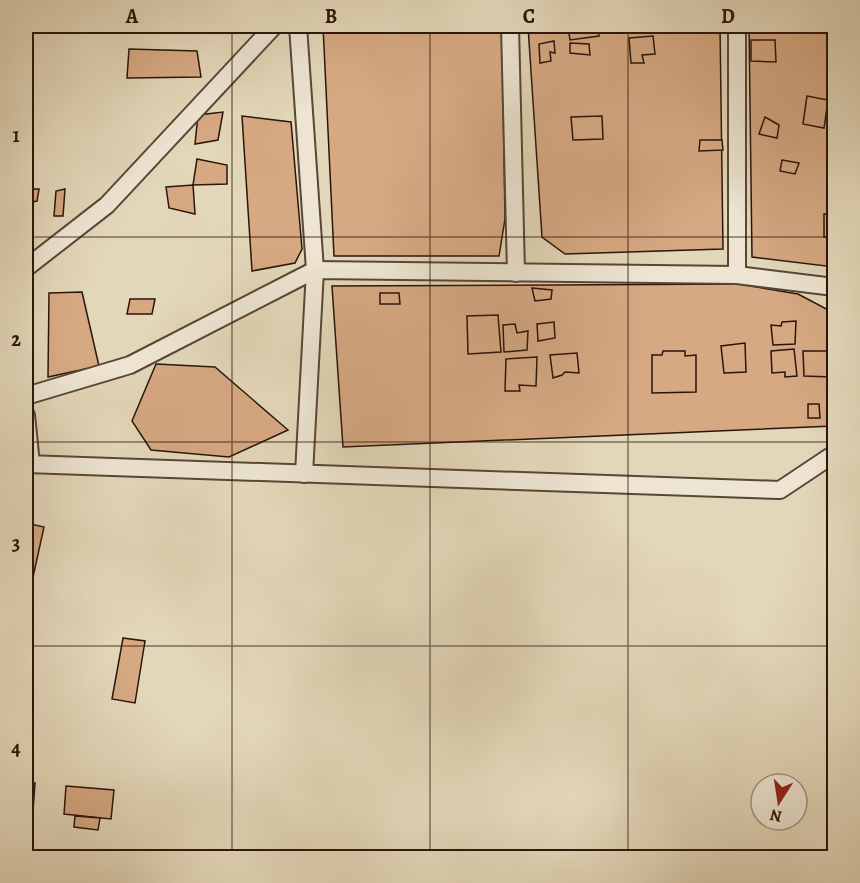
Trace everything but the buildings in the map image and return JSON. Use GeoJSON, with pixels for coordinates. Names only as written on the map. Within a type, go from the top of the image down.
{"type":"FeatureCollection","features":[{"type":"Feature","properties":{"kind":"street"},"geometry":{"type":"LineString","coordinates":[[26,268],[107,206],[274,26]]}},
{"type":"Feature","properties":{"kind":"street"},"geometry":{"type":"LineString","coordinates":[[298,26],[315,270],[303,474]]}},
{"type":"Feature","properties":{"kind":"street"},"geometry":{"type":"LineString","coordinates":[[510,26],[516,273]]}},
{"type":"Feature","properties":{"kind":"street"},"geometry":{"type":"LineString","coordinates":[[737,26],[737,275]]}},
{"type":"Feature","properties":{"kind":"street"},"geometry":{"type":"LineString","coordinates":[[26,396],[130,365],[315,270],[737,275],[834,288]]}},
{"type":"Feature","properties":{"kind":"street"},"geometry":{"type":"LineString","coordinates":[[26,415],[28,464],[780,490],[834,454]]}}]}
